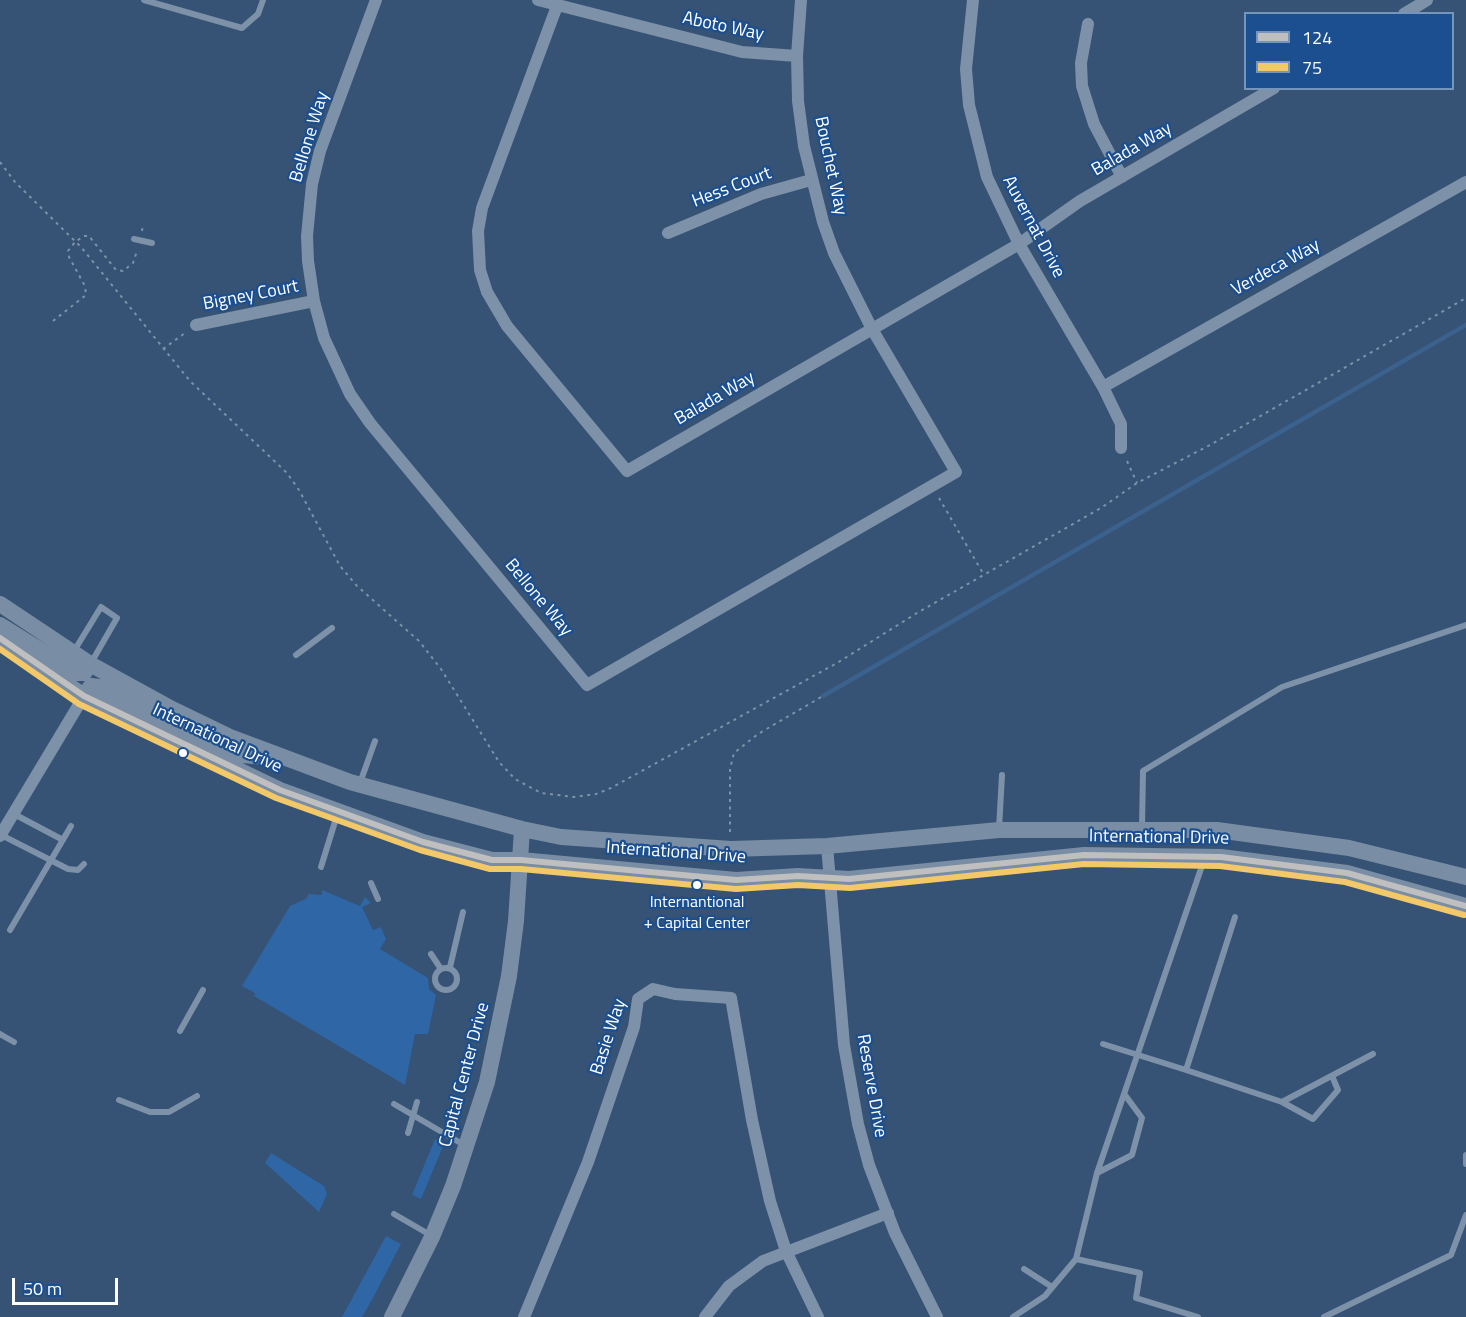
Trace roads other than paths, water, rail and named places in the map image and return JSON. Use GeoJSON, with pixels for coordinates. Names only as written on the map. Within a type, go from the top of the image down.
{"type":"FeatureCollection","features":[{"type":"Feature","properties":{"kind":"main road","name":"International Drive"},"geometry":{"type":"LineString","coordinates":[[0,604],[73,654],[172,710],[290,761],[359,784],[522,829],[606,841],[731,849],[826,846],[999,830],[1142,828],[1217,830],[1290,838],[1407,861],[1466,877]]}},
{"type":"Feature","properties":{"kind":"main road"},"geometry":{"type":"LineString","coordinates":[[0,625],[73,672],[84,673],[90,664]]}},
{"type":"Feature","properties":{"kind":"main road","name":"International Drive"},"geometry":{"type":"LineString","coordinates":[[0,638],[84,696],[270,785],[446,848],[492,860],[521,860],[736,880],[798,876],[849,879],[1084,855],[1206,856],[1347,873],[1466,906]]}},
{"type":"Feature","properties":{"kind":"main road"},"geometry":{"type":"LineString","coordinates":[[84,696],[91,687],[96,686],[230,754],[290,761]]}},
{"type":"Feature","properties":{"kind":"main road","name":"Capital Center Drive"},"geometry":{"type":"LineString","coordinates":[[392,1317],[432,1237],[467,1147],[500,1029],[516,921],[522,829]]}},
{"type":"Feature","properties":{"kind":"street","name":"Bellone Way"},"geometry":{"type":"LineString","coordinates":[[376,0],[320,151],[312,184],[307,236],[314,302],[334,363],[350,394],[370,423],[587,686],[956,472],[872,329]]}},
{"type":"Feature","properties":{"kind":"street","name":"Aboto Way"},"geometry":{"type":"LineString","coordinates":[[538,0],[742,52],[797,56]]}},
{"type":"Feature","properties":{"kind":"street","name":"Bouchet Way"},"geometry":{"type":"LineString","coordinates":[[801,0],[797,56],[798,102],[811,180],[834,253],[872,329]]}},
{"type":"Feature","properties":{"kind":"street","name":"Auvernat Drive"},"geometry":{"type":"LineString","coordinates":[[973,0],[968,32],[969,105],[987,177],[1019,244],[1103,387],[1121,424],[1121,448]]}},
{"type":"Feature","properties":{"kind":"street"},"geometry":{"type":"LineString","coordinates":[[1407,12],[1427,0]]}},
{"type":"Feature","properties":{"kind":"street","name":"Balada Way"},"geometry":{"type":"LineString","coordinates":[[557,6],[482,208],[478,231],[480,270],[487,292],[507,326],[627,471],[1019,244],[1122,177],[1271,90]]}},
{"type":"Feature","properties":{"kind":"street"},"geometry":{"type":"LineString","coordinates":[[1088,24],[1081,63],[1082,86],[1094,124],[1122,177]]}},
{"type":"Feature","properties":{"kind":"street","name":"Hess Court"},"geometry":{"type":"LineString","coordinates":[[668,233],[761,194],[811,180]]}},
{"type":"Feature","properties":{"kind":"street","name":"Verdeca Way"},"geometry":{"type":"LineString","coordinates":[[1103,387],[1466,182]]}},
{"type":"Feature","properties":{"kind":"street","name":"Bigney Court"},"geometry":{"type":"LineString","coordinates":[[196,325],[314,302]]}},
{"type":"Feature","properties":{"kind":"street"},"geometry":{"type":"LineString","coordinates":[[0,836],[84,696]]}},
{"type":"Feature","properties":{"kind":"street","name":"Reserve Drive"},"geometry":{"type":"LineString","coordinates":[[826,846],[849,1083],[869,1165],[888,1213],[936,1317]]}},
{"type":"Feature","properties":{"kind":"street","name":"Basie Way"},"geometry":{"type":"LineString","coordinates":[[524,1317],[588,1162],[634,1027],[638,999],[653,989],[675,994],[731,998],[770,1201],[786,1251],[818,1317]]}},
{"type":"Feature","properties":{"kind":"street"},"geometry":{"type":"LineString","coordinates":[[705,1317],[740,1277],[786,1251],[888,1213]]}},
{"type":"Feature","properties":{"kind":"lane"},"geometry":{"type":"LineString","coordinates":[[144,0],[242,28],[258,14],[263,0]]}},
{"type":"Feature","properties":{"kind":"lane"},"geometry":{"type":"LineString","coordinates":[[136,240],[152,243]]}},
{"type":"Feature","properties":{"kind":"lane"},"geometry":{"type":"LineString","coordinates":[[73,654],[101,607],[117,618],[90,664]]}},
{"type":"Feature","properties":{"kind":"lane"},"geometry":{"type":"LineString","coordinates":[[1142,828],[1143,771],[1282,687],[1466,625]]}},
{"type":"Feature","properties":{"kind":"lane"},"geometry":{"type":"LineString","coordinates":[[296,655],[332,628]]}},
{"type":"Feature","properties":{"kind":"lane"},"geometry":{"type":"LineString","coordinates":[[359,784],[375,741]]}},
{"type":"Feature","properties":{"kind":"lane"},"geometry":{"type":"LineString","coordinates":[[999,830],[1002,775]]}},
{"type":"Feature","properties":{"kind":"lane"},"geometry":{"type":"LineString","coordinates":[[321,867],[338,811]]}},
{"type":"Feature","properties":{"kind":"lane"},"geometry":{"type":"LineString","coordinates":[[14,814],[63,840]]}},
{"type":"Feature","properties":{"kind":"lane"},"geometry":{"type":"LineString","coordinates":[[10,930],[71,826]]}},
{"type":"Feature","properties":{"kind":"lane"},"geometry":{"type":"LineString","coordinates":[[0,836],[68,869],[78,870],[84,864]]}},
{"type":"Feature","properties":{"kind":"lane"},"geometry":{"type":"LineString","coordinates":[[1013,1317],[1045,1296],[1076,1259],[1097,1173],[1206,856]]}},
{"type":"Feature","properties":{"kind":"lane"},"geometry":{"type":"LineString","coordinates":[[372,883],[378,899]]}},
{"type":"Feature","properties":{"kind":"lane"},"geometry":{"type":"LineString","coordinates":[[450,968],[463,912]]}},
{"type":"Feature","properties":{"kind":"lane"},"geometry":{"type":"LineString","coordinates":[[1186,1070],[1235,917]]}},
{"type":"Feature","properties":{"kind":"lane"},"geometry":{"type":"LineString","coordinates":[[431,954],[441,969]]}},
{"type":"Feature","properties":{"kind":"lane"},"geometry":{"type":"LineString","coordinates":[[450,968],[456,973],[457,982],[448,990],[440,988],[435,980],[441,969],[450,968]]}},
{"type":"Feature","properties":{"kind":"lane"},"geometry":{"type":"LineString","coordinates":[[180,1031],[203,990]]}},
{"type":"Feature","properties":{"kind":"lane"},"geometry":{"type":"LineString","coordinates":[[0,1034],[14,1041]]}},
{"type":"Feature","properties":{"kind":"lane"},"geometry":{"type":"LineString","coordinates":[[1103,1044],[1282,1102],[1313,1119],[1338,1090],[1332,1076]]}},
{"type":"Feature","properties":{"kind":"lane"},"geometry":{"type":"LineString","coordinates":[[1282,1102],[1374,1054]]}},
{"type":"Feature","properties":{"kind":"lane"},"geometry":{"type":"LineString","coordinates":[[1097,1173],[1132,1155],[1142,1118],[1125,1095]]}},
{"type":"Feature","properties":{"kind":"lane"},"geometry":{"type":"LineString","coordinates":[[120,1100],[150,1112],[169,1112],[196,1096]]}},
{"type":"Feature","properties":{"kind":"lane"},"geometry":{"type":"LineString","coordinates":[[408,1133],[417,1102]]}},
{"type":"Feature","properties":{"kind":"lane"},"geometry":{"type":"LineString","coordinates":[[394,1104],[467,1147]]}},
{"type":"Feature","properties":{"kind":"lane"},"geometry":{"type":"LineString","coordinates":[[1466,1155],[1466,1164]]}},
{"type":"Feature","properties":{"kind":"lane"},"geometry":{"type":"LineString","coordinates":[[394,1214],[432,1237]]}},
{"type":"Feature","properties":{"kind":"lane"},"geometry":{"type":"LineString","coordinates":[[1324,1317],[1451,1255],[1466,1215]]}},
{"type":"Feature","properties":{"kind":"lane"},"geometry":{"type":"LineString","coordinates":[[1076,1259],[1140,1273],[1136,1298],[1198,1317]]}},
{"type":"Feature","properties":{"kind":"lane"},"geometry":{"type":"LineString","coordinates":[[1024,1269],[1052,1287]]}},
{"type":"Feature","properties":{"kind":"waterway"},"geometry":{"type":"LineString","coordinates":[[823,696],[1466,325]]}},
{"type":"Feature","properties":{"kind":"place","name":"Internantional + Capital Center"},"geometry":{"type":"Point","coordinates":[697,885]}}]}
